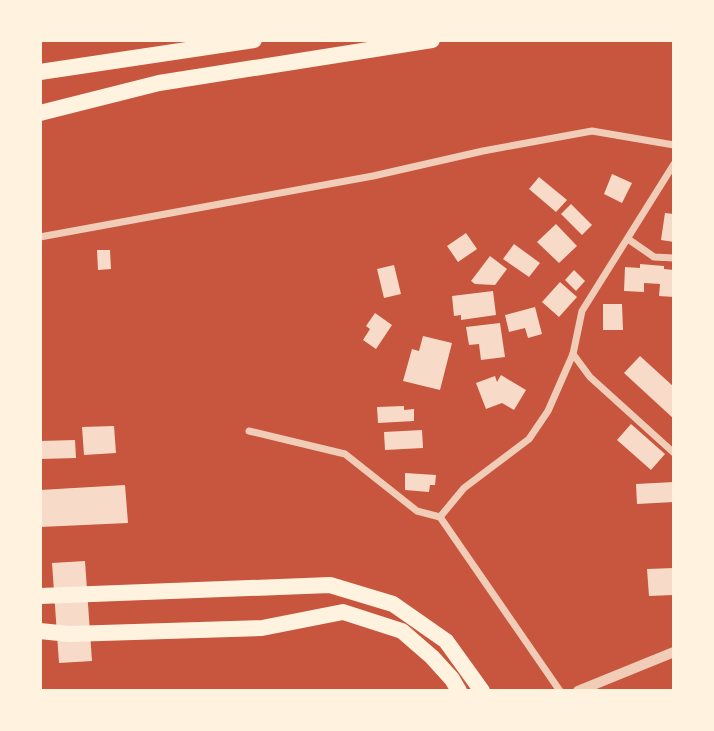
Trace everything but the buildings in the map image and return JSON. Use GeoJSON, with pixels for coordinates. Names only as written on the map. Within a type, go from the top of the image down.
{"type":"FeatureCollection","features":[{"type":"Feature","properties":{"kind":"highway"},"geometry":{"type":"LineString","coordinates":[[40,72],[254,40]]}},
{"type":"Feature","properties":{"kind":"highway"},"geometry":{"type":"LineString","coordinates":[[40,113],[159,83],[432,40]]}},
{"type":"Feature","properties":{"kind":"highway"},"geometry":{"type":"LineString","coordinates":[[40,596],[330,585],[393,604],[446,641],[479,686]]}},
{"type":"Feature","properties":{"kind":"highway"},"geometry":{"type":"LineString","coordinates":[[40,631],[69,634],[262,628],[343,612],[402,631],[432,657],[456,685]]}},
{"type":"Feature","properties":{"kind":"street"},"geometry":{"type":"LineString","coordinates":[[40,237],[346,181],[483,151],[592,131],[674,145]]}},
{"type":"Feature","properties":{"kind":"street"},"geometry":{"type":"LineString","coordinates":[[440,517],[464,488],[529,439],[548,411],[573,354],[582,312],[674,164]]}},
{"type":"Feature","properties":{"kind":"street"},"geometry":{"type":"LineString","coordinates":[[628,239],[654,257],[674,258]]}},
{"type":"Feature","properties":{"kind":"street"},"geometry":{"type":"LineString","coordinates":[[573,354],[590,377],[674,453]]}},
{"type":"Feature","properties":{"kind":"street"},"geometry":{"type":"LineString","coordinates":[[249,431],[345,454],[417,511],[440,517],[560,691]]}},
{"type":"Feature","properties":{"kind":"street"},"geometry":{"type":"LineString","coordinates":[[578,691],[674,652]]}}]}
